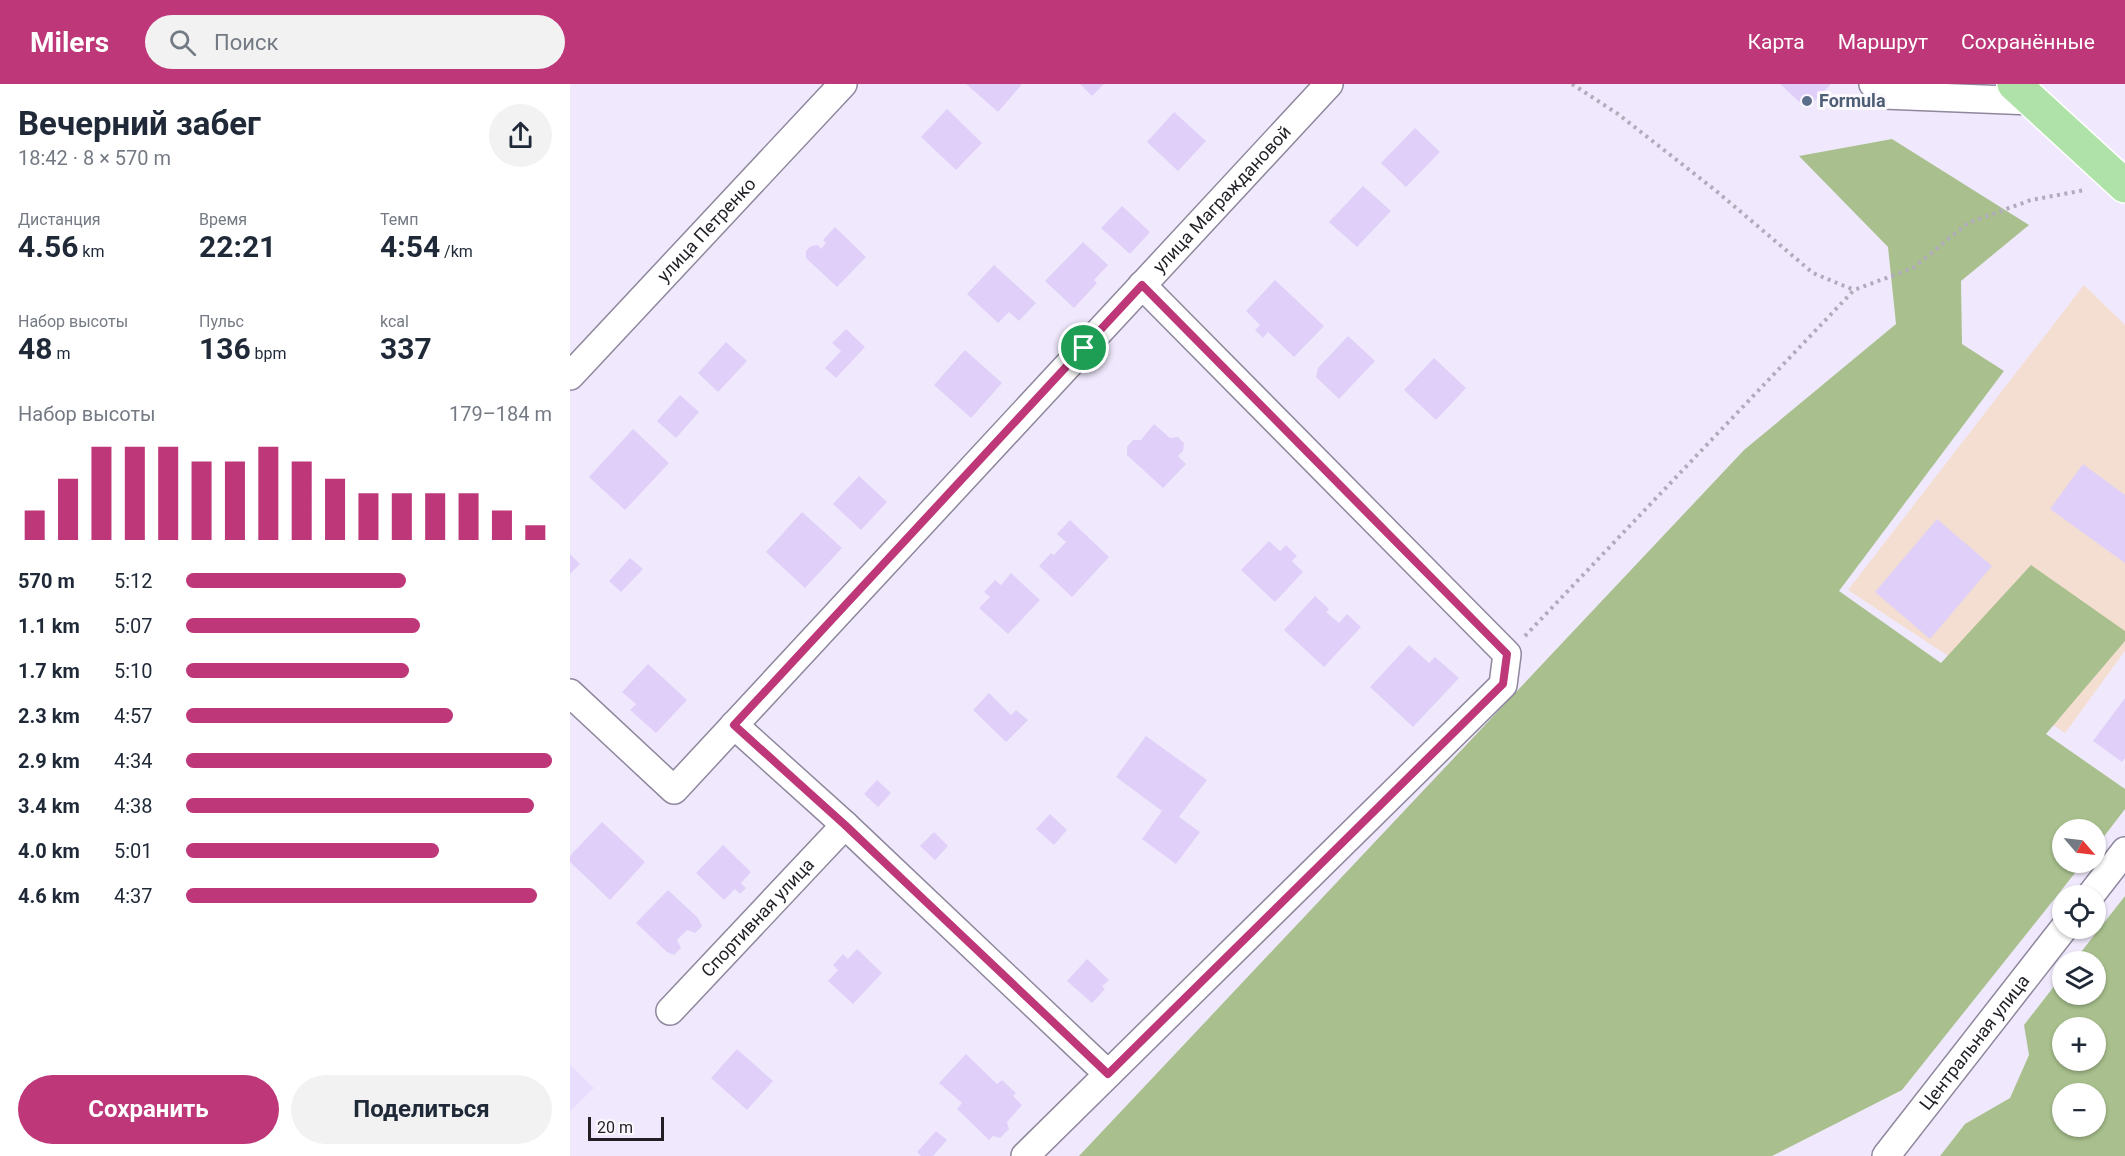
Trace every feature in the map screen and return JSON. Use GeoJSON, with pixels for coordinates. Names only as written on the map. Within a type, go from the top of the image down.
{"type":"FeatureCollection","features":[{"type":"Feature","properties":{"kind":"main road"},"geometry":{"type":"LineString","coordinates":[[2023,92],[2123,185]]}},
{"type":"Feature","properties":{"kind":"street","name":"улица Петренко"},"geometry":{"type":"LineString","coordinates":[[570,376],[843,84]]}},
{"type":"Feature","properties":{"kind":"street","name":"улица Маграждановой"},"geometry":{"type":"LineString","coordinates":[[570,693],[674,790],[1329,84]]}},
{"type":"Feature","properties":{"kind":"street"},"geometry":{"type":"LineString","coordinates":[[1873,84],[1884,95],[2023,92]]}},
{"type":"Feature","properties":{"kind":"street"},"geometry":{"type":"LineString","coordinates":[[1026,1156],[1503,684],[1507,654],[1142,285]]}},
{"type":"Feature","properties":{"kind":"street"},"geometry":{"type":"LineString","coordinates":[[734,725],[845,825],[1108,1074]]}},
{"type":"Feature","properties":{"kind":"street","name":"Спортивная улица"},"geometry":{"type":"LineString","coordinates":[[670,1011],[845,825]]}},
{"type":"Feature","properties":{"kind":"street"},"geometry":{"type":"LineString","coordinates":[[2099,885],[2125,851]]}},
{"type":"Feature","properties":{"kind":"street","name":"Центральная улица"},"geometry":{"type":"LineString","coordinates":[[1886,1156],[2055,939]]}},
{"type":"Feature","properties":{"kind":"path"},"geometry":{"type":"LineString","coordinates":[[1572,84],[1636,128],[1715,190],[1813,273],[1854,290]]}},
{"type":"Feature","properties":{"kind":"path"},"geometry":{"type":"LineString","coordinates":[[1507,654],[1854,290],[1913,268],[1968,223],[2031,200],[2123,185]]}},
{"type":"Feature","properties":{"kind":"shaded area"},"geometry":{"type":"Polygon","coordinates":[[[2084,285],[2125,325],[2125,651],[2065,733],[1848,590],[2084,285]]]}},
{"type":"Feature","properties":{"kind":"shaded area"},"geometry":{"type":"Polygon","coordinates":[[[570,1065],[594,1088],[570,1111],[570,1065]]]}},
{"type":"Feature","properties":{"kind":"green space"},"geometry":{"type":"Polygon","coordinates":[[[1892,139],[2029,225],[1961,281],[1962,344],[2004,371],[1839,591],[1941,663],[2031,565],[2125,631],[2125,641],[2046,734],[2125,789],[2125,809],[2106,834],[2106,819],[2052,819],[2052,873],[2075,873],[2065,885],[2052,885],[2052,902],[1902,1090],[1772,1156],[1079,1156],[1744,450],[1896,324],[1888,247],[1799,156],[1892,139]]]}},
{"type":"Feature","properties":{"kind":"green space"},"geometry":{"type":"Polygon","coordinates":[[[2125,896],[2125,1156],[1940,1156],[1965,1124],[2010,1098],[2029,1055],[2024,1025],[2052,989],[2052,1005],[2106,1005],[2106,951],[2082,951],[2091,939],[2106,939],[2106,920],[2125,896]]]}},
{"type":"Feature","properties":{"kind":"building"},"geometry":{"type":"Polygon","coordinates":[[[966,84],[1022,84],[998,112],[966,84]]]}},
{"type":"Feature","properties":{"kind":"building"},"geometry":{"type":"Polygon","coordinates":[[[1080,84],[1104,84],[1092,96],[1080,84]]]}},
{"type":"Feature","properties":{"kind":"building","name":"Formula"},"geometry":{"type":"Polygon","coordinates":[[[1780,84],[1831,84],[1807,109],[1780,84]]]}},
{"type":"Feature","properties":{"kind":"building"},"geometry":{"type":"Polygon","coordinates":[[[947,109],[982,143],[956,170],[921,137],[947,109]]]}},
{"type":"Feature","properties":{"kind":"building"},"geometry":{"type":"Polygon","coordinates":[[[1174,112],[1206,141],[1178,171],[1147,142],[1174,112]]]}},
{"type":"Feature","properties":{"kind":"building"},"geometry":{"type":"Polygon","coordinates":[[[1415,128],[1440,152],[1406,187],[1381,163],[1415,128]]]}},
{"type":"Feature","properties":{"kind":"building"},"geometry":{"type":"Polygon","coordinates":[[[1363,186],[1391,211],[1357,247],[1329,222],[1363,186]]]}},
{"type":"Feature","properties":{"kind":"building"},"geometry":{"type":"Polygon","coordinates":[[[1122,206],[1150,232],[1130,254],[1101,228],[1122,206]]]}},
{"type":"Feature","properties":{"kind":"building"},"geometry":{"type":"Polygon","coordinates":[[[835,227],[866,257],[837,287],[806,258],[806,251],[811,246],[818,245],[821,249],[826,243],[823,240],[835,227]]]}},
{"type":"Feature","properties":{"kind":"building"},"geometry":{"type":"Polygon","coordinates":[[[1083,242],[1108,265],[1094,280],[1097,283],[1074,308],[1045,281],[1083,242]]]}},
{"type":"Feature","properties":{"kind":"building"},"geometry":{"type":"Polygon","coordinates":[[[994,265],[1036,303],[1019,321],[1009,312],[998,323],[967,294],[994,265]]]}},
{"type":"Feature","properties":{"kind":"building"},"geometry":{"type":"Polygon","coordinates":[[[1275,280],[1324,326],[1294,357],[1268,332],[1263,338],[1255,330],[1260,325],[1246,311],[1275,280]]]}},
{"type":"Feature","properties":{"kind":"building"},"geometry":{"type":"Polygon","coordinates":[[[846,329],[865,347],[836,378],[825,368],[841,351],[832,343],[846,329]]]}},
{"type":"Feature","properties":{"kind":"building"},"geometry":{"type":"Polygon","coordinates":[[[1348,336],[1375,361],[1339,399],[1316,377],[1318,368],[1348,336]]]}},
{"type":"Feature","properties":{"kind":"building"},"geometry":{"type":"Polygon","coordinates":[[[726,342],[747,361],[718,392],[698,373],[726,342]]]}},
{"type":"Feature","properties":{"kind":"building"},"geometry":{"type":"Polygon","coordinates":[[[965,350],[1002,383],[971,418],[934,385],[965,350]]]}},
{"type":"Feature","properties":{"kind":"building"},"geometry":{"type":"Polygon","coordinates":[[[1434,358],[1466,388],[1436,420],[1404,390],[1434,358]]]}},
{"type":"Feature","properties":{"kind":"building"},"geometry":{"type":"Polygon","coordinates":[[[680,395],[699,412],[676,438],[657,421],[680,395]]]}},
{"type":"Feature","properties":{"kind":"building"},"geometry":{"type":"Polygon","coordinates":[[[1154,424],[1170,438],[1178,437],[1184,443],[1183,451],[1178,456],[1186,464],[1163,488],[1127,455],[1127,447],[1133,440],[1141,440],[1154,424]]]}},
{"type":"Feature","properties":{"kind":"building"},"geometry":{"type":"Polygon","coordinates":[[[633,429],[669,463],[625,510],[589,477],[633,429]]]}},
{"type":"Feature","properties":{"kind":"building"},"geometry":{"type":"Polygon","coordinates":[[[2083,464],[2125,495],[2125,563],[2050,509],[2083,464]]]}},
{"type":"Feature","properties":{"kind":"building"},"geometry":{"type":"Polygon","coordinates":[[[859,476],[887,502],[861,530],[833,504],[859,476]]]}},
{"type":"Feature","properties":{"kind":"building"},"geometry":{"type":"Polygon","coordinates":[[[802,512],[842,548],[805,588],[766,552],[802,512]]]}},
{"type":"Feature","properties":{"kind":"building"},"geometry":{"type":"Polygon","coordinates":[[[1937,519],[1992,566],[1930,639],[1875,592],[1937,519]]]}},
{"type":"Feature","properties":{"kind":"building"},"geometry":{"type":"Polygon","coordinates":[[[1070,520],[1109,557],[1072,597],[1039,566],[1066,542],[1057,534],[1070,520]]]}},
{"type":"Feature","properties":{"kind":"building"},"geometry":{"type":"Polygon","coordinates":[[[1269,541],[1280,551],[1286,545],[1297,556],[1292,561],[1303,572],[1275,602],[1241,570],[1269,541]]]}},
{"type":"Feature","properties":{"kind":"building"},"geometry":{"type":"Polygon","coordinates":[[[570,554],[580,564],[570,574],[570,554]]]}},
{"type":"Feature","properties":{"kind":"building"},"geometry":{"type":"Polygon","coordinates":[[[630,558],[643,569],[621,592],[609,581],[630,558]]]}},
{"type":"Feature","properties":{"kind":"building"},"geometry":{"type":"Polygon","coordinates":[[[1011,573],[1040,600],[1008,634],[979,608],[990,597],[984,592],[995,580],[1001,585],[1011,573]]]}},
{"type":"Feature","properties":{"kind":"building"},"geometry":{"type":"Polygon","coordinates":[[[1315,596],[1329,609],[1326,612],[1339,623],[1347,614],[1361,627],[1324,667],[1284,630],[1315,596]]]}},
{"type":"Feature","properties":{"kind":"building"},"geometry":{"type":"Polygon","coordinates":[[[1409,645],[1429,663],[1435,657],[1459,678],[1413,727],[1370,687],[1409,645]]]}},
{"type":"Feature","properties":{"kind":"building"},"geometry":{"type":"Polygon","coordinates":[[[648,664],[687,700],[656,733],[630,710],[636,704],[622,692],[648,664]]]}},
{"type":"Feature","properties":{"kind":"building"},"geometry":{"type":"Polygon","coordinates":[[[989,693],[1011,715],[1016,710],[1028,720],[1006,742],[973,710],[989,693]]]}},
{"type":"Feature","properties":{"kind":"building"},"geometry":{"type":"Polygon","coordinates":[[[2125,698],[2125,758],[2122,762],[2093,741],[2125,698]]]}},
{"type":"Feature","properties":{"kind":"building"},"geometry":{"type":"Polygon","coordinates":[[[1146,736],[1207,780],[1179,817],[1200,832],[1176,864],[1142,839],[1162,811],[1116,777],[1146,736]]]}},
{"type":"Feature","properties":{"kind":"building"},"geometry":{"type":"Polygon","coordinates":[[[877,780],[891,793],[878,807],[864,794],[877,780]]]}},
{"type":"Feature","properties":{"kind":"building"},"geometry":{"type":"Polygon","coordinates":[[[1050,814],[1067,830],[1054,845],[1036,829],[1050,814]]]}},
{"type":"Feature","properties":{"kind":"building"},"geometry":{"type":"Polygon","coordinates":[[[602,822],[645,862],[610,900],[570,862],[570,856],[602,822]]]}},
{"type":"Feature","properties":{"kind":"building"},"geometry":{"type":"Polygon","coordinates":[[[934,832],[948,846],[935,860],[920,846],[934,832]]]}},
{"type":"Feature","properties":{"kind":"building"},"geometry":{"type":"Polygon","coordinates":[[[723,845],[751,872],[741,883],[746,888],[740,894],[735,889],[724,900],[696,873],[723,845]]]}},
{"type":"Feature","properties":{"kind":"building"},"geometry":{"type":"Polygon","coordinates":[[[668,890],[698,918],[702,926],[695,933],[687,930],[677,940],[681,948],[674,955],[667,952],[636,923],[668,890]]]}},
{"type":"Feature","properties":{"kind":"building"},"geometry":{"type":"Polygon","coordinates":[[[857,949],[882,973],[853,1004],[828,981],[838,970],[833,965],[843,954],[848,959],[857,949]]]}},
{"type":"Feature","properties":{"kind":"building"},"geometry":{"type":"Polygon","coordinates":[[[1087,959],[1109,980],[1102,986],[1105,989],[1092,1003],[1067,981],[1087,959]]]}},
{"type":"Feature","properties":{"kind":"building"},"geometry":{"type":"Polygon","coordinates":[[[737,1049],[773,1081],[747,1110],[711,1078],[737,1049]]]}},
{"type":"Feature","properties":{"kind":"building"},"geometry":{"type":"Polygon","coordinates":[[[966,1054],[997,1084],[1002,1080],[1016,1093],[1013,1096],[1022,1105],[1007,1122],[1009,1129],[1000,1138],[993,1136],[989,1140],[957,1109],[962,1103],[939,1083],[966,1054]]]}},
{"type":"Feature","properties":{"kind":"building"},"geometry":{"type":"Polygon","coordinates":[[[936,1131],[947,1140],[933,1156],[921,1156],[917,1152],[936,1131]]]}},
{"type":"Feature","properties":{"kind":"place","name":"Formula"},"geometry":{"type":"Point","coordinates":[1807,101]}},
{"type":"Feature","properties":{"kind":"route"},"geometry":{"type":"LineString","coordinates":[[1142,285],[1507,654],[1503,684],[1108,1074],[845,825],[734,725],[1084,348],[1142,285]]}}]}
